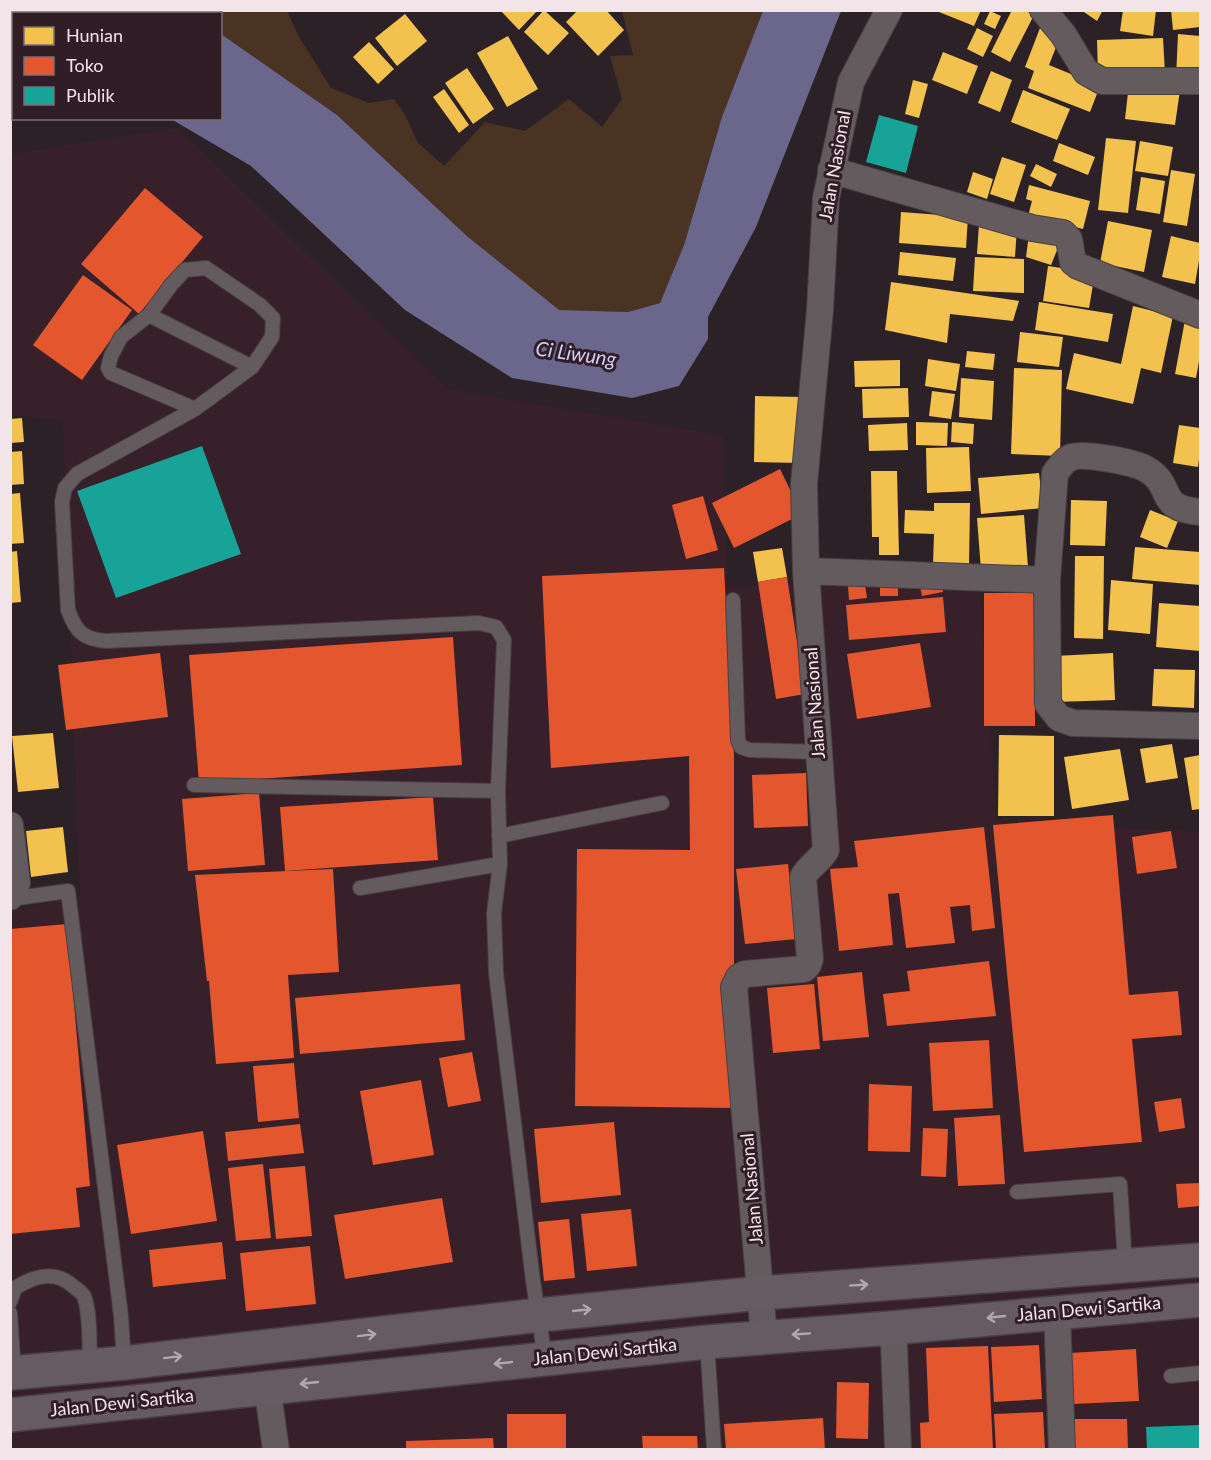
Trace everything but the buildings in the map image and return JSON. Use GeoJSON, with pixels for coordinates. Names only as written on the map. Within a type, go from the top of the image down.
{"type":"FeatureCollection","features":[{"type":"Feature","properties":{"kind":"main road"},"geometry":{"type":"LineString","coordinates":[[12,1373],[124,1363],[539,1315],[761,1293],[1200,1260]]}},
{"type":"Feature","properties":{"kind":"main road","name":"Jalan Dewi Sartika"},"geometry":{"type":"LineString","coordinates":[[10,1415],[706,1342],[1200,1300]]}},
{"type":"Feature","properties":{"kind":"street","name":"Jalan Nasional"},"geometry":{"type":"LineString","coordinates":[[764,1337],[734,987],[739,977],[745,974],[804,969],[810,959],[804,916],[803,877],[806,870],[822,858],[826,850],[806,571],[804,484],[820,310],[826,198],[851,82],[889,10]]}},
{"type":"Feature","properties":{"kind":"street"},"geometry":{"type":"LineString","coordinates":[[1043,10],[1063,33],[1086,72],[1102,81],[1200,81]]}},
{"type":"Feature","properties":{"kind":"street"},"geometry":{"type":"LineString","coordinates":[[831,170],[1032,228],[1063,233],[1069,238],[1073,262],[1078,266],[1200,315]]}},
{"type":"Feature","properties":{"kind":"street"},"geometry":{"type":"LineString","coordinates":[[1200,512],[1174,506],[1160,480],[1145,468],[1106,458],[1072,457],[1055,473],[1047,580],[1048,704],[1059,718],[1072,723],[1200,726]]}},
{"type":"Feature","properties":{"kind":"street"},"geometry":{"type":"LineString","coordinates":[[806,571],[1047,580]]}},
{"type":"Feature","properties":{"kind":"street"},"geometry":{"type":"LineString","coordinates":[[10,825],[13,890]]}},
{"type":"Feature","properties":{"kind":"street"},"geometry":{"type":"LineString","coordinates":[[1057,1311],[1062,1449]]}},
{"type":"Feature","properties":{"kind":"street"},"geometry":{"type":"LineString","coordinates":[[891,1328],[894,1344],[898,1449]]}},
{"type":"Feature","properties":{"kind":"street"},"geometry":{"type":"LineString","coordinates":[[265,1388],[269,1400],[276,1449]]}},
{"type":"Feature","properties":{"kind":"lane"},"geometry":{"type":"LineString","coordinates":[[195,409],[111,373],[108,368],[111,356],[121,337],[149,315],[185,270],[206,268],[260,305],[273,318],[272,337],[252,367],[195,409],[77,474],[65,488],[62,502],[68,610],[73,624],[80,633],[91,639],[106,641],[478,623],[496,627],[504,640],[498,791],[500,864],[494,913],[496,973],[545,1358]]}},
{"type":"Feature","properties":{"kind":"lane"},"geometry":{"type":"LineString","coordinates":[[149,315],[252,367]]}},
{"type":"Feature","properties":{"kind":"lane"},"geometry":{"type":"LineString","coordinates":[[733,600],[738,740],[741,747],[750,750],[818,752]]}},
{"type":"Feature","properties":{"kind":"lane"},"geometry":{"type":"LineString","coordinates":[[194,785],[498,791]]}},
{"type":"Feature","properties":{"kind":"lane"},"geometry":{"type":"LineString","coordinates":[[500,836],[662,803]]}},
{"type":"Feature","properties":{"kind":"lane"},"geometry":{"type":"LineString","coordinates":[[360,888],[500,864]]}},
{"type":"Feature","properties":{"kind":"lane"},"geometry":{"type":"LineString","coordinates":[[13,890],[68,891],[119,1305],[124,1363]]}},
{"type":"Feature","properties":{"kind":"lane"},"geometry":{"type":"LineString","coordinates":[[1017,1192],[1120,1184],[1125,1264]]}},
{"type":"Feature","properties":{"kind":"lane"},"geometry":{"type":"LineString","coordinates":[[10,1302],[15,1288],[28,1280],[47,1274],[68,1281],[83,1295],[89,1326],[90,1366]]}},
{"type":"Feature","properties":{"kind":"lane"},"geometry":{"type":"LineString","coordinates":[[10,1313],[12,1373]]}},
{"type":"Feature","properties":{"kind":"lane"},"geometry":{"type":"LineString","coordinates":[[706,1342],[714,1449]]}},
{"type":"Feature","properties":{"kind":"lane"},"geometry":{"type":"LineString","coordinates":[[1171,1376],[1200,1373]]}},
{"type":"Feature","properties":{"kind":"shaded area"},"geometry":{"type":"Polygon","coordinates":[[[185,11],[287,11],[299,37],[331,88],[369,103],[394,99],[404,113],[418,143],[444,166],[485,122],[525,131],[569,99],[602,127],[622,99],[610,56],[633,55],[622,11],[763,11],[717,133],[684,245],[660,303],[628,312],[557,310],[468,237],[337,115],[222,35],[222,12],[185,11]]]}},
{"type":"Feature","properties":{"kind":"shaded area"},"geometry":{"type":"Polygon","coordinates":[[[177,128],[447,389],[722,435],[727,587],[978,577],[997,822],[1200,832],[1200,1449],[11,1449],[10,911],[80,895],[63,420],[11,415],[11,154],[177,128]]]}},
{"type":"Feature","properties":{"kind":"water"},"geometry":{"type":"Polygon","coordinates":[[[185,10],[188,12],[20,12],[185,10]]]}},
{"type":"Feature","properties":{"kind":"water","name":"Ci Liwung"},"geometry":{"type":"Polygon","coordinates":[[[763,11],[841,11],[756,227],[708,317],[708,339],[679,386],[632,398],[512,378],[405,310],[251,166],[173,120],[222,120],[222,35],[337,115],[468,237],[559,310],[628,312],[660,303],[684,245],[722,117],[763,11]]]}}]}
